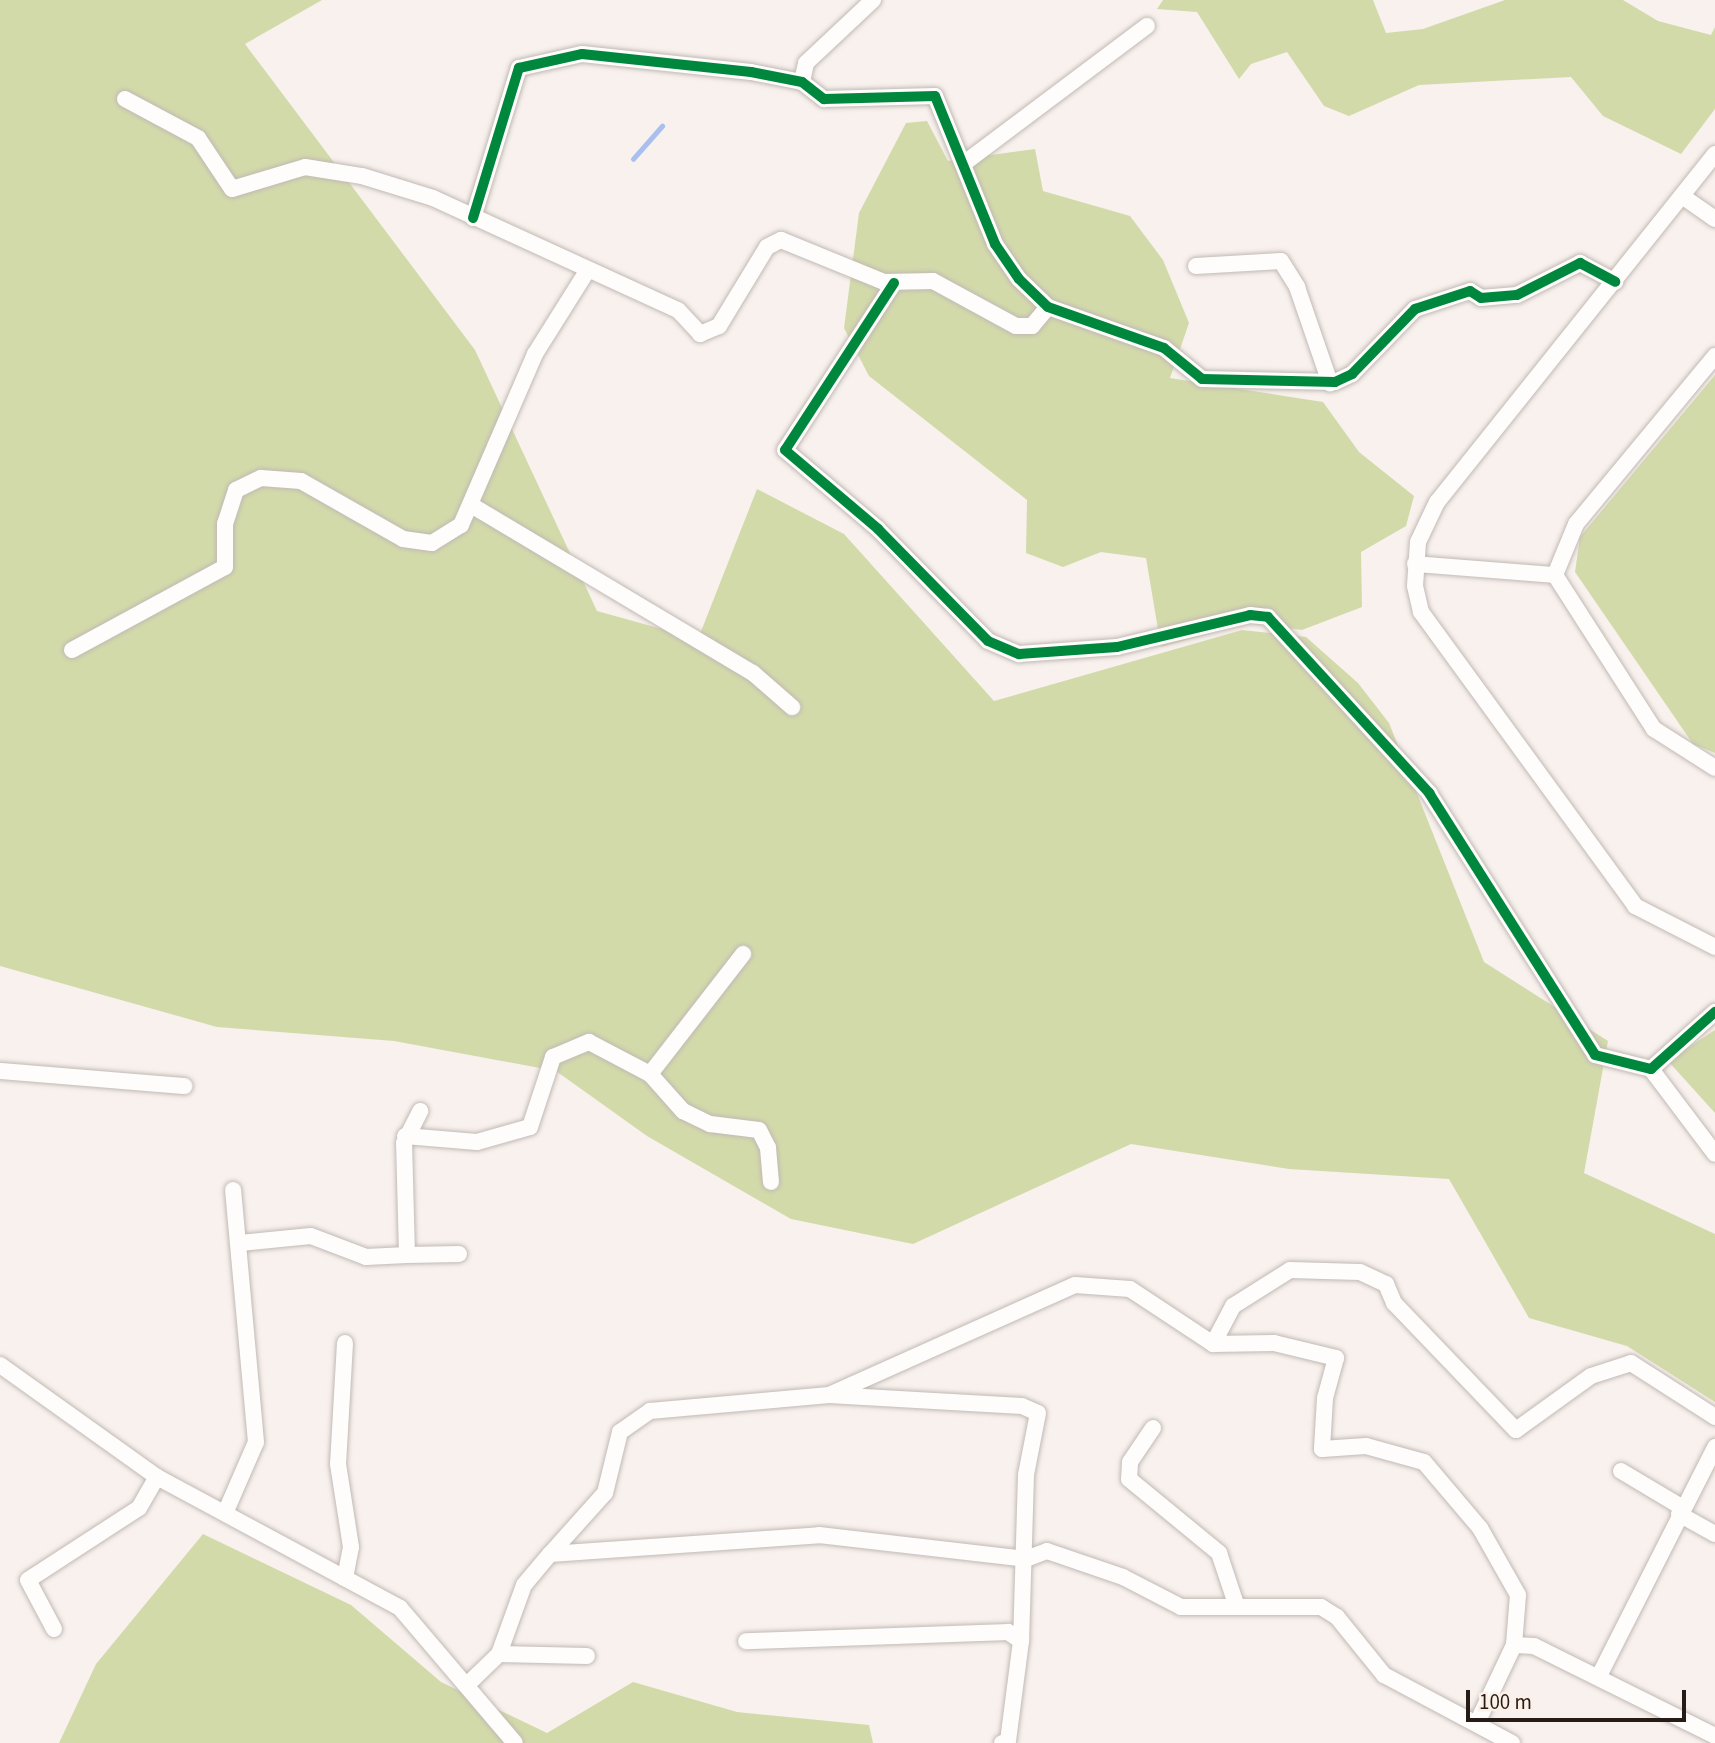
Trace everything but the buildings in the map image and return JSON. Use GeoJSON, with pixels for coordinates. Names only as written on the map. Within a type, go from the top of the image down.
{"type":"FeatureCollection","features":[{"type":"Feature","properties":{"kind":"street"},"geometry":{"type":"LineString","coordinates":[[802,82],[806,63],[873,0]]}},
{"type":"Feature","properties":{"kind":"street"},"geometry":{"type":"LineString","coordinates":[[967,161],[1147,26]]}},
{"type":"Feature","properties":{"kind":"street"},"geometry":{"type":"LineString","coordinates":[[473,218],[519,68],[542,58],[656,58],[802,82],[824,99],[930,93],[940,99],[967,161],[1002,257],[1048,307],[1157,345],[1202,379],[1330,383],[1352,374],[1415,309],[1470,291],[1481,298],[1517,295],[1580,263],[1615,282]]}},
{"type":"Feature","properties":{"kind":"street"},"geometry":{"type":"LineString","coordinates":[[125,99],[198,138],[232,189],[305,167],[362,176],[473,218],[678,310],[700,334],[719,326],[767,247],[780,240],[894,283],[933,281],[1024,328],[1048,307]]}},
{"type":"Feature","properties":{"kind":"street"},"geometry":{"type":"LineString","coordinates":[[1715,154],[1437,502],[1424,520],[1415,564],[1421,612],[1635,906],[1715,947]]}},
{"type":"Feature","properties":{"kind":"street"},"geometry":{"type":"LineString","coordinates":[[1682,196],[1715,219]]}},
{"type":"Feature","properties":{"kind":"street"},"geometry":{"type":"LineString","coordinates":[[1196,266],[1281,261],[1297,287],[1330,383]]}},
{"type":"Feature","properties":{"kind":"street"},"geometry":{"type":"LineString","coordinates":[[72,650],[225,567],[225,524],[236,490],[261,478],[301,481],[403,540],[432,543],[461,525],[535,354],[587,271]]}},
{"type":"Feature","properties":{"kind":"street"},"geometry":{"type":"LineString","coordinates":[[894,283],[786,440],[788,455],[878,529],[1006,653],[1117,647],[1250,615],[1276,622],[1429,793],[1588,1048],[1604,1059],[1651,1069],[1715,1154]]}},
{"type":"Feature","properties":{"kind":"street"},"geometry":{"type":"LineString","coordinates":[[1555,575],[1576,524],[1715,356]]}},
{"type":"Feature","properties":{"kind":"street"},"geometry":{"type":"LineString","coordinates":[[471,505],[753,673],[792,707]]}},
{"type":"Feature","properties":{"kind":"street"},"geometry":{"type":"LineString","coordinates":[[1415,564],[1555,575]]}},
{"type":"Feature","properties":{"kind":"street"},"geometry":{"type":"LineString","coordinates":[[1555,575],[1654,729],[1715,768]]}},
{"type":"Feature","properties":{"kind":"street"},"geometry":{"type":"LineString","coordinates":[[650,1074],[743,954]]}},
{"type":"Feature","properties":{"kind":"street"},"geometry":{"type":"LineString","coordinates":[[1651,1069],[1715,1012]]}},
{"type":"Feature","properties":{"kind":"street"},"geometry":{"type":"LineString","coordinates":[[405,1136],[477,1142],[530,1127],[539,1086],[565,1048],[589,1042],[650,1074],[683,1111],[709,1124],[759,1130],[772,1182]]}},
{"type":"Feature","properties":{"kind":"street"},"geometry":{"type":"LineString","coordinates":[[0,1072],[184,1086]]}},
{"type":"Feature","properties":{"kind":"street"},"geometry":{"type":"LineString","coordinates":[[407,1255],[405,1136],[420,1111]]}},
{"type":"Feature","properties":{"kind":"street"},"geometry":{"type":"LineString","coordinates":[[226,1511],[256,1443],[240,1243],[233,1190]]}},
{"type":"Feature","properties":{"kind":"street"},"geometry":{"type":"LineString","coordinates":[[240,1243],[311,1236],[366,1257],[459,1254]]}},
{"type":"Feature","properties":{"kind":"street"},"geometry":{"type":"LineString","coordinates":[[1213,1344],[1233,1306],[1290,1270],[1360,1272],[1386,1284],[1394,1303],[1516,1430],[1591,1376],[1631,1363],[1715,1417]]}},
{"type":"Feature","properties":{"kind":"street"},"geometry":{"type":"LineString","coordinates":[[829,1395],[1075,1285],[1130,1289],[1213,1344],[1274,1343],[1336,1358],[1325,1398],[1322,1449],[1366,1446],[1429,1466],[1516,1583],[1514,1645],[1477,1723]]}},
{"type":"Feature","properties":{"kind":"street"},"geometry":{"type":"LineString","coordinates":[[345,1343],[338,1464],[351,1547],[345,1578]]}},
{"type":"Feature","properties":{"kind":"street"},"geometry":{"type":"LineString","coordinates":[[0,1365],[157,1477],[226,1511],[400,1608],[429,1648],[469,1683],[481,1709],[515,1743]]}},
{"type":"Feature","properties":{"kind":"street"},"geometry":{"type":"LineString","coordinates":[[469,1683],[499,1654],[524,1585],[550,1554],[597,1507],[620,1432],[640,1414],[829,1395],[1032,1408],[1038,1413],[1026,1475],[1026,1559],[1021,1642],[1008,1741],[1002,1743]]}},
{"type":"Feature","properties":{"kind":"street"},"geometry":{"type":"LineString","coordinates":[[1153,1428],[1130,1462],[1129,1479],[1219,1553],[1237,1607]]}},
{"type":"Feature","properties":{"kind":"street"},"geometry":{"type":"LineString","coordinates":[[1599,1676],[1715,1447]]}},
{"type":"Feature","properties":{"kind":"street"},"geometry":{"type":"LineString","coordinates":[[1621,1471],[1715,1534]]}},
{"type":"Feature","properties":{"kind":"street"},"geometry":{"type":"LineString","coordinates":[[54,1629],[28,1580],[139,1508],[157,1477]]}},
{"type":"Feature","properties":{"kind":"street"},"geometry":{"type":"LineString","coordinates":[[550,1554],[819,1535],[1026,1559],[1047,1550],[1070,1556],[1181,1607],[1311,1605],[1330,1611],[1384,1675],[1513,1743]]}},
{"type":"Feature","properties":{"kind":"street"},"geometry":{"type":"LineString","coordinates":[[746,1641],[1008,1632],[1021,1642]]}},
{"type":"Feature","properties":{"kind":"street"},"geometry":{"type":"LineString","coordinates":[[1514,1645],[1534,1646],[1599,1676],[1713,1736]]}},
{"type":"Feature","properties":{"kind":"street"},"geometry":{"type":"LineString","coordinates":[[499,1654],[587,1656]]}},
{"type":"Feature","properties":{"kind":"green space"},"geometry":{"type":"Polygon","coordinates":[[[0,0],[322,0],[245,44],[475,350],[597,611],[698,639],[757,489],[844,534],[994,701],[1242,630],[1306,637],[1358,683],[1389,723],[1484,962],[1608,1041],[1584,1173],[1715,1234],[1715,1402],[1627,1346],[1529,1318],[1449,1179],[1289,1169],[1131,1144],[913,1244],[791,1219],[647,1136],[556,1071],[394,1041],[217,1027],[0,966],[0,0]]]}},
{"type":"Feature","properties":{"kind":"green space"},"geometry":{"type":"Polygon","coordinates":[[[1163,0],[1373,0],[1386,33],[1423,29],[1505,0],[1623,0],[1658,21],[1711,35],[1715,27],[1715,109],[1681,154],[1603,116],[1571,77],[1419,85],[1349,116],[1324,106],[1287,52],[1251,64],[1239,79],[1197,12],[1157,9],[1163,0]]]}},
{"type":"Feature","properties":{"kind":"green space"},"geometry":{"type":"Polygon","coordinates":[[[927,121],[948,161],[1035,149],[1043,191],[1130,216],[1163,260],[1189,323],[1170,378],[1323,402],[1359,452],[1414,496],[1406,526],[1361,552],[1362,607],[1302,630],[1247,623],[1161,647],[1146,558],[1101,552],[1063,567],[1026,553],[1027,500],[869,376],[844,328],[859,213],[906,123],[927,121]]]}},
{"type":"Feature","properties":{"kind":"green space"},"geometry":{"type":"Polygon","coordinates":[[[1715,375],[1715,753],[1693,744],[1575,572],[1580,537],[1715,375]]]}},
{"type":"Feature","properties":{"kind":"green space"},"geometry":{"type":"Polygon","coordinates":[[[1715,1030],[1715,1113],[1668,1061],[1715,1030]]]}},
{"type":"Feature","properties":{"kind":"green space"},"geometry":{"type":"Polygon","coordinates":[[[203,1534],[351,1605],[441,1682],[547,1733],[633,1682],[737,1712],[869,1725],[873,1743],[59,1743],[96,1664],[203,1534]]]}},
{"type":"Feature","properties":{"kind":"waterway"},"geometry":{"type":"LineString","coordinates":[[633,159],[662,126]]}},
{"type":"Feature","properties":{"kind":"cycle path"},"geometry":{"type":"LineString","coordinates":[[473,218],[519,68],[582,54],[751,72],[802,82],[824,99],[935,96],[995,244],[1019,279],[1048,307],[1164,348],[1202,379],[1335,382],[1352,374],[1415,309],[1470,291],[1481,298],[1517,295],[1580,263],[1615,282]]}},
{"type":"Feature","properties":{"kind":"cycle path"},"geometry":{"type":"LineString","coordinates":[[894,283],[785,450],[878,529],[988,641],[1019,654],[1117,647],[1250,615],[1268,617],[1429,793],[1595,1055],[1651,1069],[1715,1012]]}}]}
